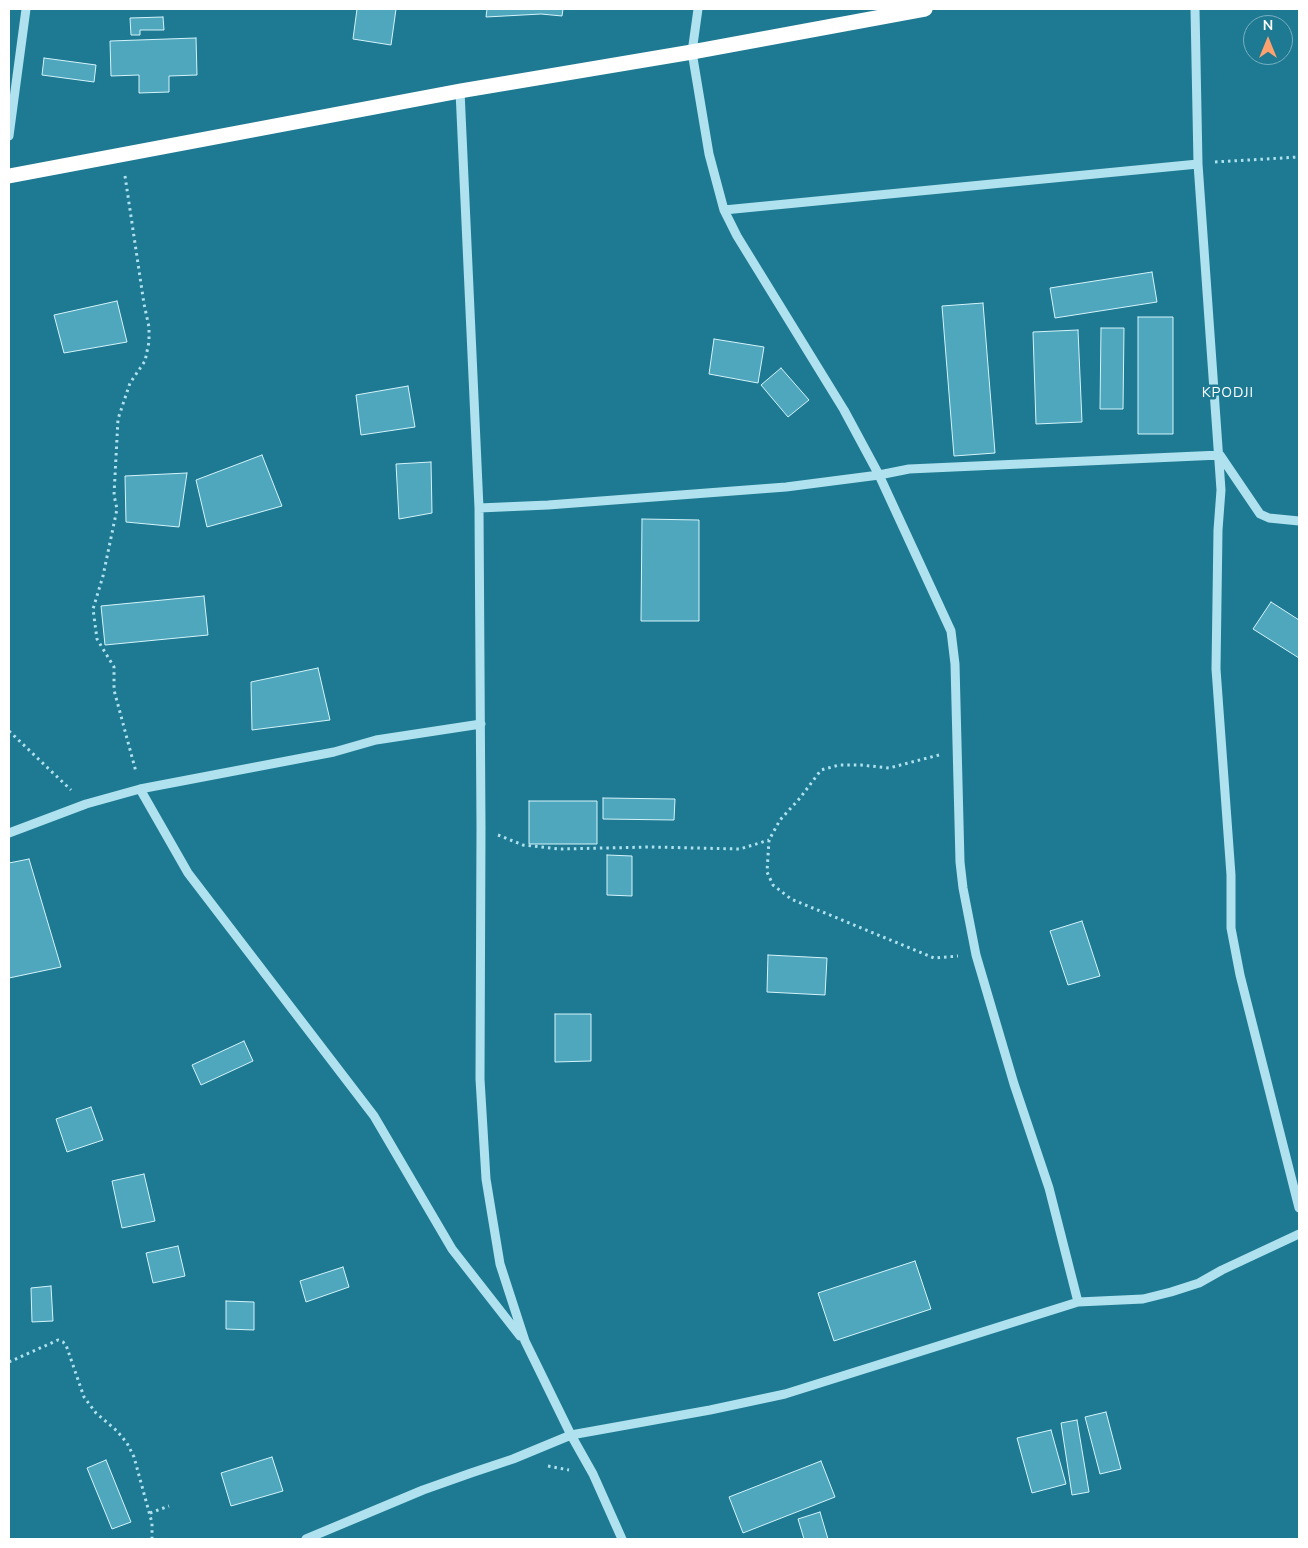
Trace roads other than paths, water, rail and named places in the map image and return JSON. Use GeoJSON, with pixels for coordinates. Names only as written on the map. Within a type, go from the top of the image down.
{"type":"FeatureCollection","features":[{"type":"Feature","properties":{"kind":"highway"},"geometry":{"type":"LineString","coordinates":[[9,176],[460,91],[692,52],[925,9]]}},
{"type":"Feature","properties":{"kind":"street"},"geometry":{"type":"LineString","coordinates":[[9,136],[26,9]]}},
{"type":"Feature","properties":{"kind":"street"},"geometry":{"type":"LineString","coordinates":[[698,9],[692,52],[709,154],[724,210],[736,236],[844,410],[879,475],[951,632],[955,664],[960,862],[963,888],[976,955],[1014,1084],[1049,1188],[1078,1302]]}},
{"type":"Feature","properties":{"kind":"street"},"geometry":{"type":"LineString","coordinates":[[1195,9],[1198,164],[1220,455],[1221,490],[1218,530],[1216,668],[1231,875],[1231,928],[1243,984],[1299,1208]]}},
{"type":"Feature","properties":{"kind":"street"},"geometry":{"type":"LineString","coordinates":[[460,91],[479,508],[481,724],[480,1079],[486,1179],[500,1264],[525,1341],[571,1435],[593,1474],[622,1539]]}},
{"type":"Feature","properties":{"kind":"street"},"geometry":{"type":"LineString","coordinates":[[724,210],[1198,164]]}},
{"type":"Feature","properties":{"kind":"street"},"geometry":{"type":"LineString","coordinates":[[479,508],[548,505],[774,488],[879,475],[909,469],[1220,455]]}},
{"type":"Feature","properties":{"kind":"street"},"geometry":{"type":"LineString","coordinates":[[1220,455],[1260,514],[1269,518],[1299,521]]}},
{"type":"Feature","properties":{"kind":"street"},"geometry":{"type":"LineString","coordinates":[[9,833],[86,804],[140,789],[334,752],[376,740],[481,724]]}},
{"type":"Feature","properties":{"kind":"street"},"geometry":{"type":"LineString","coordinates":[[140,789],[188,873],[374,1116],[452,1249],[525,1341]]}},
{"type":"Feature","properties":{"kind":"street"},"geometry":{"type":"LineString","coordinates":[[306,1539],[423,1490],[513,1459],[571,1435],[710,1410],[785,1394],[1078,1302],[1143,1299],[1171,1292],[1199,1283],[1222,1270],[1299,1234]]}},
{"type":"Feature","properties":{"kind":"district","name":"KPODJI"},"geometry":{"type":"Point","coordinates":[1228,394]}}]}
